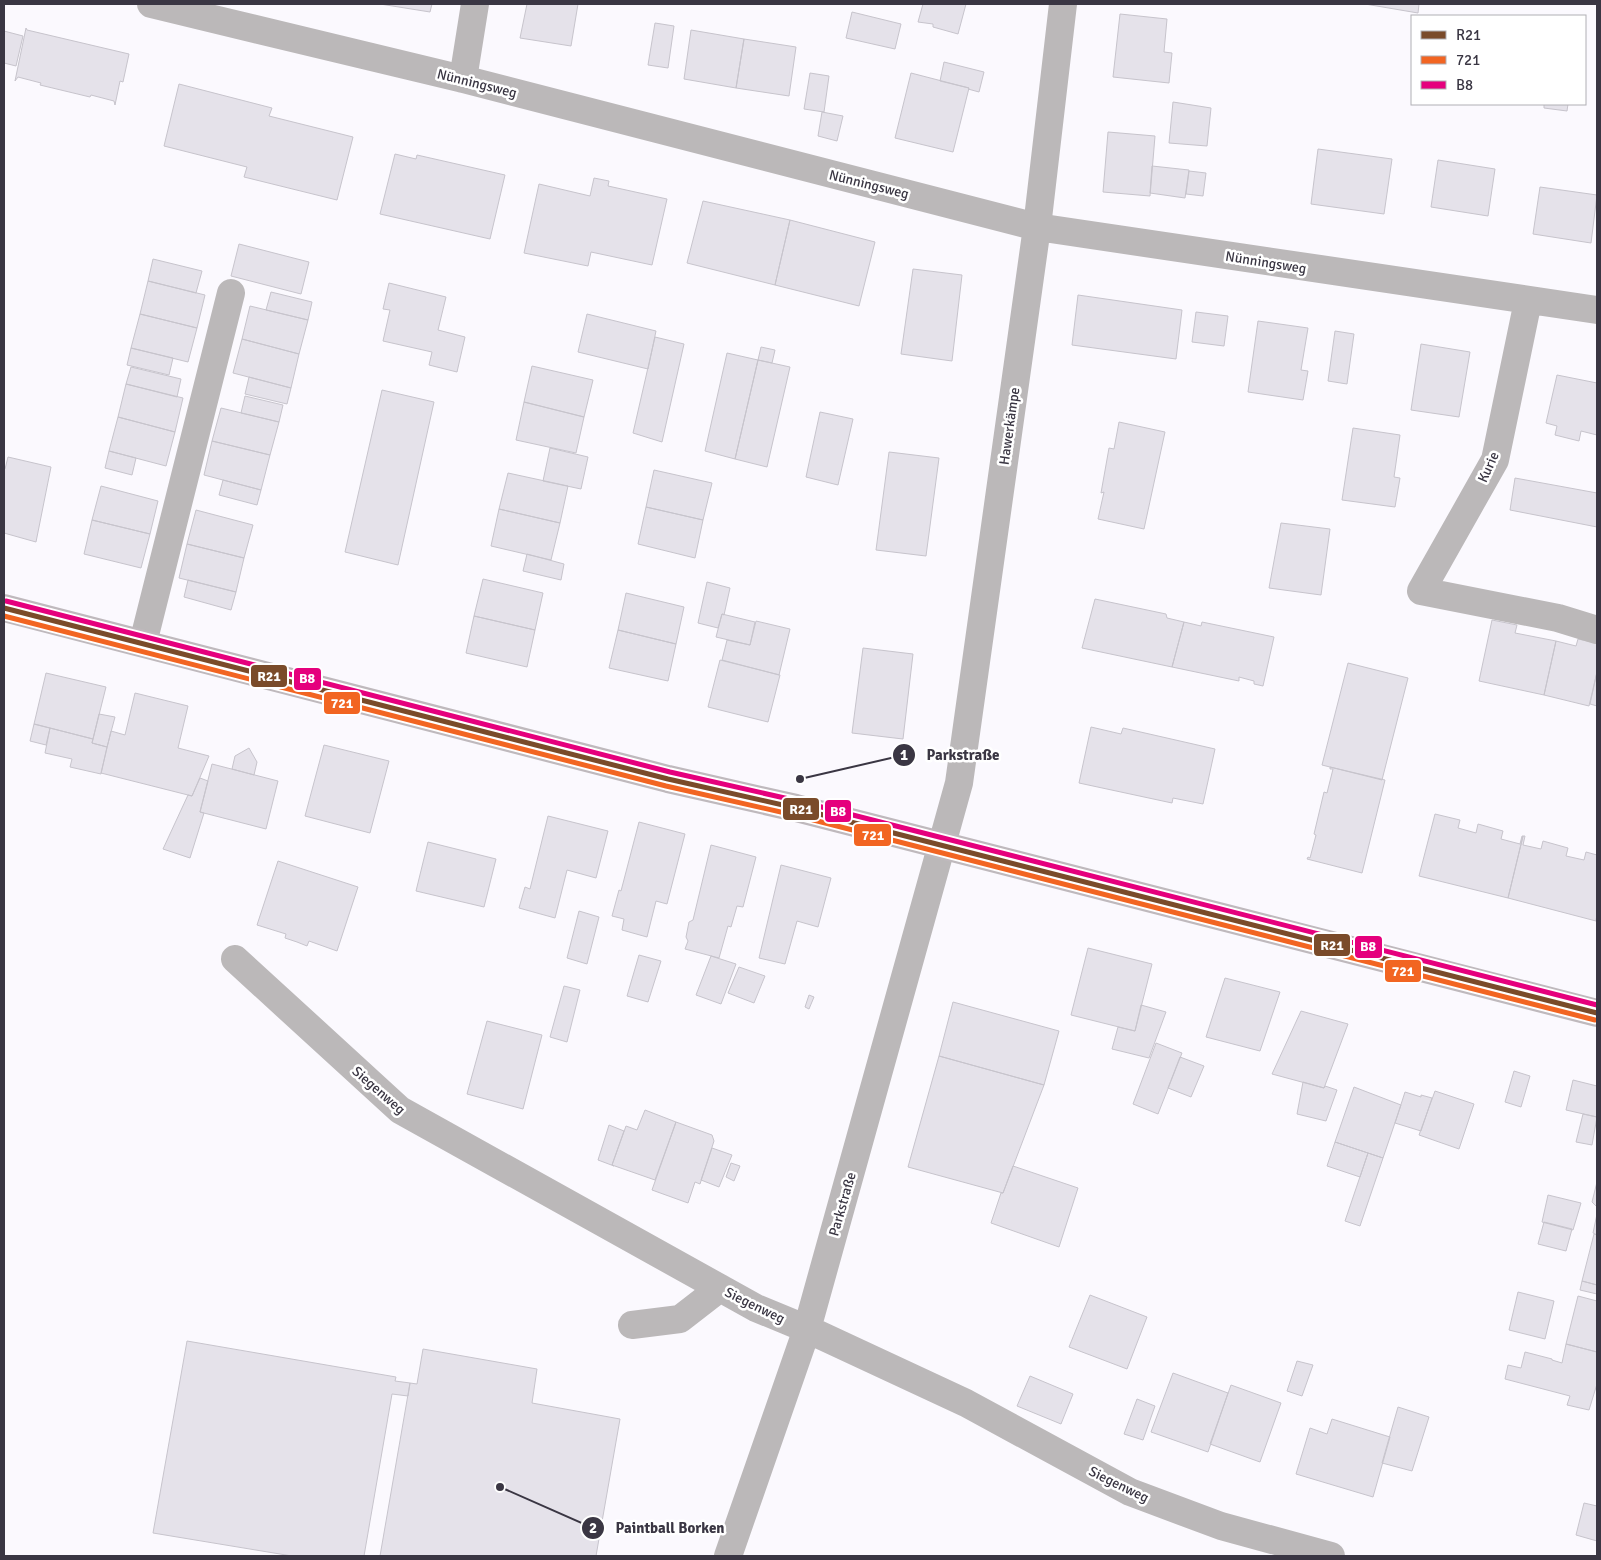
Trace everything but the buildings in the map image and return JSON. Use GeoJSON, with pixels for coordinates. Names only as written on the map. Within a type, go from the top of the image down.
{"type":"FeatureCollection","features":[{"type":"Feature","properties":{"kind":"main road"},"geometry":{"type":"LineString","coordinates":[[4,608],[668,779],[796,808],[1597,1014]]}},
{"type":"Feature","properties":{"kind":"street","name":"Nünningsweg"},"geometry":{"type":"LineString","coordinates":[[151,4],[463,79],[1037,227],[1597,310]]}},
{"type":"Feature","properties":{"kind":"street"},"geometry":{"type":"LineString","coordinates":[[463,79],[475,4]]}},
{"type":"Feature","properties":{"kind":"street","name":"Hawerkämpe"},"geometry":{"type":"LineString","coordinates":[[942,846],[959,783],[1037,227],[1063,4]]}},
{"type":"Feature","properties":{"kind":"street"},"geometry":{"type":"LineString","coordinates":[[143,643],[231,293]]}},
{"type":"Feature","properties":{"kind":"street","name":"Kurie"},"geometry":{"type":"LineString","coordinates":[[1528,301],[1495,460],[1421,590],[1558,618],[1597,630]]}},
{"type":"Feature","properties":{"kind":"street","name":"Parkstraße"},"geometry":{"type":"LineString","coordinates":[[728,1556],[807,1329],[942,846]]}},
{"type":"Feature","properties":{"kind":"street","name":"Siegenweg"},"geometry":{"type":"LineString","coordinates":[[235,959],[400,1110],[756,1308],[807,1329],[966,1403],[1130,1492],[1221,1526],[1331,1556]]}},
{"type":"Feature","properties":{"kind":"street"},"geometry":{"type":"LineString","coordinates":[[632,1325],[680,1319],[720,1288]]}},
{"type":"Feature","properties":{"kind":"transit line","name":"B8"},"geometry":{"type":"LineString","coordinates":[[6,601],[670,772],[798,801],[1597,1005]]}},
{"type":"Feature","properties":{"kind":"transit line","name":"R21"},"geometry":{"type":"LineString","coordinates":[[4,608],[668,779],[796,808],[1597,1013]]}},
{"type":"Feature","properties":{"kind":"transit line","name":"721"},"geometry":{"type":"LineString","coordinates":[[4,616],[666,786],[794,815],[1595,1020]]}},
{"type":"Feature","properties":{"kind":"place","name":"Parkstraße"},"geometry":{"type":"Point","coordinates":[800,779]}},
{"type":"Feature","properties":{"kind":"place","name":"Paintball Borken"},"geometry":{"type":"Point","coordinates":[500,1487]}}]}
